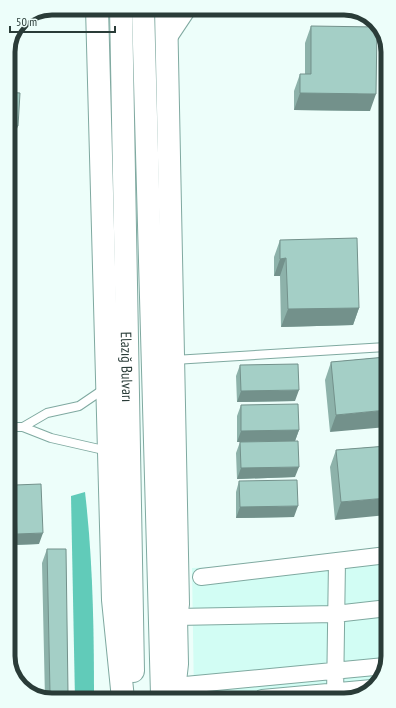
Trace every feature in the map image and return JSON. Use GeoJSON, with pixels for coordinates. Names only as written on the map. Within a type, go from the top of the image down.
{"type":"FeatureCollection","features":[{"type":"Feature","properties":{"kind":"highway"},"geometry":{"type":"LineString","coordinates":[[97,15],[113,600],[122,693]]}},
{"type":"Feature","properties":{"kind":"highway","name":"Elazığ Bulvarı"},"geometry":{"type":"LineString","coordinates":[[121,15],[133,693]]}},
{"type":"Feature","properties":{"kind":"highway","name":"Elazığ Bulvarı"},"geometry":{"type":"LineString","coordinates":[[143,15],[162,693]]}},
{"type":"Feature","properties":{"kind":"highway"},"geometry":{"type":"LineString","coordinates":[[166,15],[178,604],[176,617],[177,664],[182,693]]}},
{"type":"Feature","properties":{"kind":"highway"},"geometry":{"type":"LineString","coordinates":[[167,35],[180,15]]}},
{"type":"Feature","properties":{"kind":"street"},"geometry":{"type":"LineString","coordinates":[[201,577],[381,556]]}},
{"type":"Feature","properties":{"kind":"street"},"geometry":{"type":"LineString","coordinates":[[335,693],[337,561]]}},
{"type":"Feature","properties":{"kind":"street"},"geometry":{"type":"LineString","coordinates":[[176,617],[335,614],[381,609]]}},
{"type":"Feature","properties":{"kind":"street"},"geometry":{"type":"LineString","coordinates":[[188,693],[335,670],[380,666]]}},
{"type":"Feature","properties":{"kind":"street"},"geometry":{"type":"LineString","coordinates":[[341,693],[358,690]]}},
{"type":"Feature","properties":{"kind":"lane"},"geometry":{"type":"LineString","coordinates":[[173,360],[381,347]]}},
{"type":"Feature","properties":{"kind":"lane"},"geometry":{"type":"LineString","coordinates":[[15,427],[23,426],[47,413],[79,406],[107,387]]}},
{"type":"Feature","properties":{"kind":"lane"},"geometry":{"type":"LineString","coordinates":[[23,426],[51,438],[109,451]]}},
{"type":"Feature","properties":{"kind":"shaded area"},"geometry":{"type":"Polygon","coordinates":[[[381,561],[381,661],[376,675],[361,689],[344,693],[194,693],[192,568],[381,561]]]}},
{"type":"Feature","properties":{"kind":"green space"},"geometry":{"type":"Polygon","coordinates":[[[85,492],[90,544],[94,647],[94,693],[75,693],[71,496],[85,492]]]}},
{"type":"Feature","properties":{"kind":"building"},"geometry":{"type":"Polygon","coordinates":[[[311,26],[372,27],[375,31],[377,35],[376,94],[300,93],[300,74],[311,74],[311,26]]]}},
{"type":"Feature","properties":{"kind":"building"},"geometry":{"type":"Polygon","coordinates":[[[15,93],[20,93],[18,126],[15,126],[15,93]]]}},
{"type":"Feature","properties":{"kind":"building"},"geometry":{"type":"Polygon","coordinates":[[[357,238],[359,308],[288,309],[286,258],[280,259],[280,240],[357,238]]]}},
{"type":"Feature","properties":{"kind":"building"},"geometry":{"type":"Polygon","coordinates":[[[381,357],[381,411],[336,415],[331,362],[381,357]]]}},
{"type":"Feature","properties":{"kind":"building"},"geometry":{"type":"Polygon","coordinates":[[[298,364],[299,390],[241,391],[240,365],[298,364]]]}},
{"type":"Feature","properties":{"kind":"building"},"geometry":{"type":"Polygon","coordinates":[[[298,404],[299,430],[241,431],[241,405],[298,404]]]}},
{"type":"Feature","properties":{"kind":"building"},"geometry":{"type":"Polygon","coordinates":[[[298,441],[299,467],[241,468],[240,442],[298,441]]]}},
{"type":"Feature","properties":{"kind":"building"},"geometry":{"type":"Polygon","coordinates":[[[381,446],[381,499],[341,502],[336,450],[381,446]]]}},
{"type":"Feature","properties":{"kind":"building"},"geometry":{"type":"Polygon","coordinates":[[[297,480],[298,506],[240,507],[239,481],[297,480]]]}},
{"type":"Feature","properties":{"kind":"building"},"geometry":{"type":"Polygon","coordinates":[[[41,484],[43,533],[17,534],[15,485],[41,484]]]}},
{"type":"Feature","properties":{"kind":"building"},"geometry":{"type":"Polygon","coordinates":[[[47,549],[66,549],[68,693],[50,693],[47,549]]]}}]}
